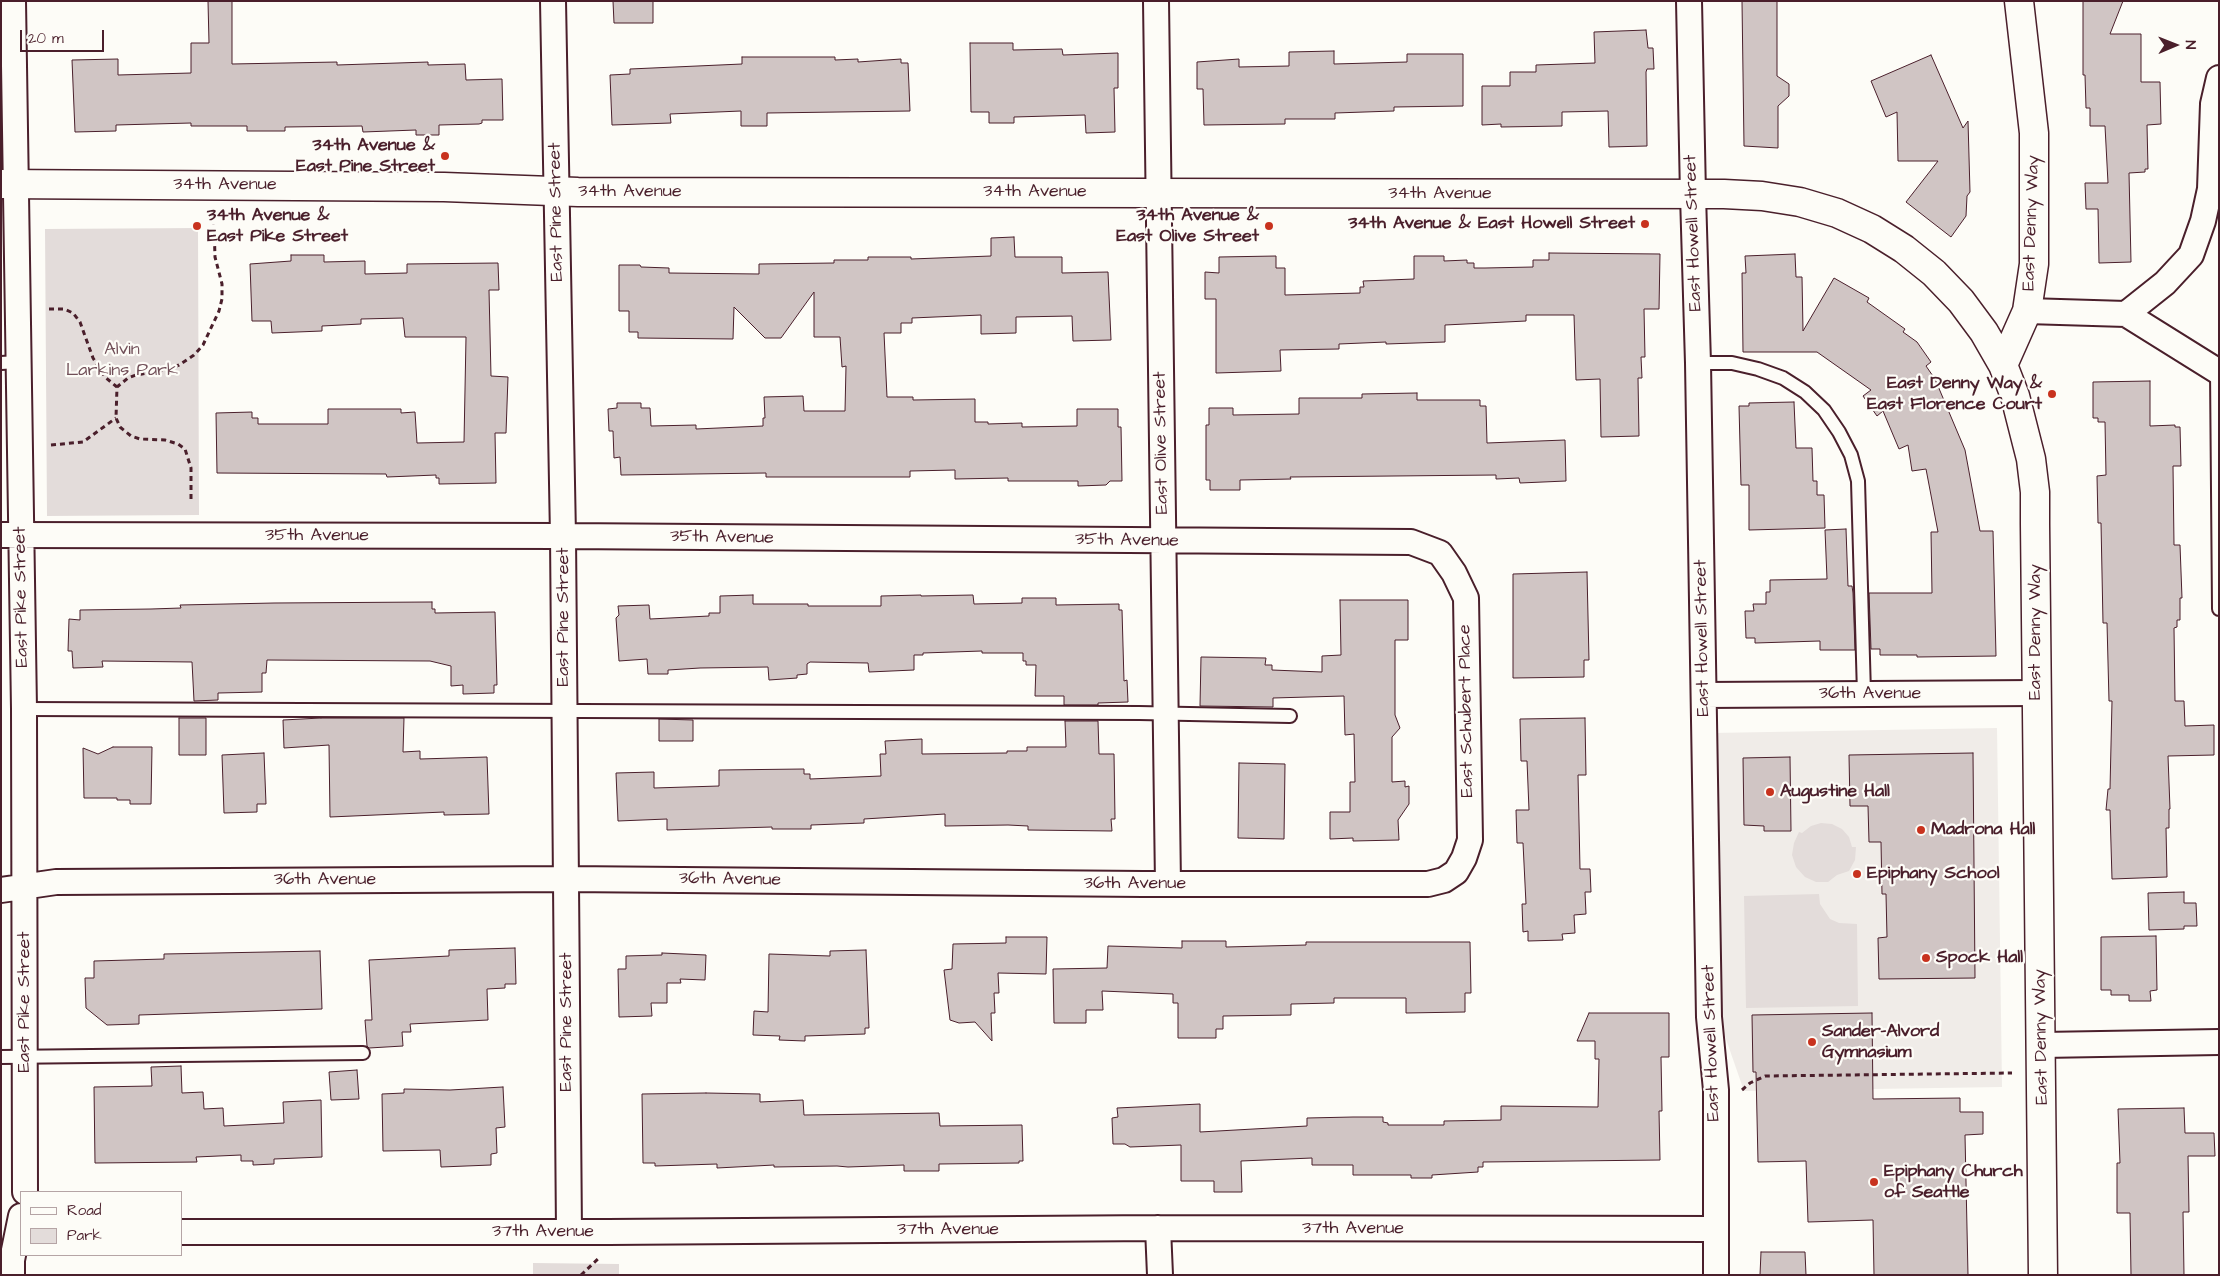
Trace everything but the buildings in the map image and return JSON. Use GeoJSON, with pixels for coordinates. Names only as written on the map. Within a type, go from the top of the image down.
{"type":"FeatureCollection","features":[{"type":"Feature","properties":{"kind":"street","name":"East Pike Street"},"geometry":{"type":"LineString","coordinates":[[14,1],[8,184],[11,535],[24,709],[13,889],[26,1057],[25,1191]]}},
{"type":"Feature","properties":{"kind":"street","name":"East Pine Street"},"geometry":{"type":"LineString","coordinates":[[553,1],[563,536],[569,1232]]}},
{"type":"Feature","properties":{"kind":"street","name":"East Olive Street"},"geometry":{"type":"LineString","coordinates":[[1156,1],[1168,884]]}},
{"type":"Feature","properties":{"kind":"street","name":"East Howell Street"},"geometry":{"type":"LineString","coordinates":[[1690,1],[1709,1017],[1716,1090],[1716,1275]]}},
{"type":"Feature","properties":{"kind":"street","name":"East Denny Way"},"geometry":{"type":"LineString","coordinates":[[2019,1],[2034,133],[2034,264],[2027,311],[2003,365],[2024,427],[2035,492],[2043,1275]]}},
{"type":"Feature","properties":{"kind":"street"},"geometry":{"type":"LineString","coordinates":[[2126,314],[2165,283],[2191,255],[2203,221],[2210,188],[2214,104],[2219,78]]}},
{"type":"Feature","properties":{"kind":"street","name":"34th Avenue"},"geometry":{"type":"LineString","coordinates":[[8,184],[444,187],[556,191],[1762,196],[1800,202],[1837,213],[1872,229],[1904,249],[1934,273],[1961,301],[1984,332],[2003,365]]}},
{"type":"Feature","properties":{"kind":"street"},"geometry":{"type":"LineString","coordinates":[[2027,311],[2126,314],[2218,371]]}},
{"type":"Feature","properties":{"kind":"street","name":"35th Avenue"},"geometry":{"type":"LineString","coordinates":[[11,535],[563,536],[1411,542],[1440,553]]}},
{"type":"Feature","properties":{"kind":"street","name":"East Schubert Place"},"geometry":{"type":"LineString","coordinates":[[1440,553],[1454,573],[1466,598],[1470,840],[1464,858],[1456,872]]}},
{"type":"Feature","properties":{"kind":"street","name":"36th Avenue"},"geometry":{"type":"LineString","coordinates":[[1704,695],[2036,693]]}},
{"type":"Feature","properties":{"kind":"street","name":"36th Avenue"},"geometry":{"type":"LineString","coordinates":[[13,889],[56,882],[566,879],[1168,884],[1428,884],[1444,880],[1456,872]]}},
{"type":"Feature","properties":{"kind":"street"},"geometry":{"type":"LineString","coordinates":[[2042,1045],[2219,1042]]}},
{"type":"Feature","properties":{"kind":"street"},"geometry":{"type":"LineString","coordinates":[[12,1275],[15,1228]]}},
{"type":"Feature","properties":{"kind":"street"},"geometry":{"type":"LineString","coordinates":[[1158,1228],[1160,1275]]}},
{"type":"Feature","properties":{"kind":"street","name":"37th Avenue"},"geometry":{"type":"LineString","coordinates":[[182,1232],[569,1232],[1158,1228],[1715,1229]]}},
{"type":"Feature","properties":{"kind":"lane"},"geometry":{"type":"LineString","coordinates":[[1698,363],[1732,363],[1758,369],[1783,378],[1805,392],[1824,410],[1839,432],[1851,456],[1858,481],[1864,694]]}},
{"type":"Feature","properties":{"kind":"lane"},"geometry":{"type":"LineString","coordinates":[[2218,371],[2219,609]]}},
{"type":"Feature","properties":{"kind":"lane"},"geometry":{"type":"LineString","coordinates":[[24,709],[1290,716]]}},
{"type":"Feature","properties":{"kind":"lane"},"geometry":{"type":"LineString","coordinates":[[1,1057],[363,1053]]}},
{"type":"Feature","properties":{"kind":"path"},"geometry":{"type":"LineString","coordinates":[[191,499],[191,468],[185,449],[178,444],[165,440],[140,439],[131,436],[120,427],[116,418],[117,387],[128,378],[136,375],[166,370],[179,365],[194,355],[203,345],[219,311],[222,299],[222,284],[215,258],[214,224]]}},
{"type":"Feature","properties":{"kind":"path"},"geometry":{"type":"LineString","coordinates":[[49,309],[64,309],[73,313],[80,322],[93,358],[106,377],[117,387]]}},
{"type":"Feature","properties":{"kind":"path"},"geometry":{"type":"LineString","coordinates":[[51,445],[83,442],[116,418]]}},
{"type":"Feature","properties":{"kind":"path"},"geometry":{"type":"LineString","coordinates":[[1742,1090],[1750,1083],[1764,1076],[2012,1073]]}},
{"type":"Feature","properties":{"kind":"path"},"geometry":{"type":"LineString","coordinates":[[581,1275],[601,1256]]}},
{"type":"Feature","properties":{"kind":"shaded area","name":"Epiphany School"},"geometry":{"type":"Polygon","coordinates":[[[1997,728],[2002,1087],[1744,1091],[1718,1016],[1712,733],[1997,728]]]}},
{"type":"Feature","properties":{"kind":"green space","name":"Alvin Larkins Park"},"geometry":{"type":"Polygon","coordinates":[[[198,228],[199,515],[47,516],[45,229],[198,228]]]}},
{"type":"Feature","properties":{"kind":"green space"},"geometry":{"type":"Polygon","coordinates":[[[1821,823],[1832,824],[1842,829],[1849,837],[1852,847],[1856,847],[1855,860],[1849,871],[1837,875],[1828,882],[1816,882],[1805,877],[1796,867],[1792,855],[1794,843],[1799,832],[1802,833],[1811,826],[1821,823]]]}},
{"type":"Feature","properties":{"kind":"green space"},"geometry":{"type":"Polygon","coordinates":[[[1819,894],[1820,904],[1830,919],[1839,923],[1857,924],[1858,1006],[1746,1008],[1744,896],[1819,894]]]}},
{"type":"Feature","properties":{"kind":"green space"},"geometry":{"type":"Polygon","coordinates":[[[533,1263],[619,1264],[619,1275],[533,1275],[533,1263]]]}},
{"type":"Feature","properties":{"kind":"place","name":"34th Avenue & East Pine Street"},"geometry":{"type":"Point","coordinates":[445,156]}},
{"type":"Feature","properties":{"kind":"place","name":"34th Avenue & East Howell Street"},"geometry":{"type":"Point","coordinates":[1645,224]}},
{"type":"Feature","properties":{"kind":"place","name":"34th Avenue & East Pike Street"},"geometry":{"type":"Point","coordinates":[197,226]}},
{"type":"Feature","properties":{"kind":"place","name":"34th Avenue & East Olive Street"},"geometry":{"type":"Point","coordinates":[1269,226]}},
{"type":"Feature","properties":{"kind":"place","name":"East Denny Way & East Florence Court"},"geometry":{"type":"Point","coordinates":[2052,394]}},
{"type":"Feature","properties":{"kind":"place","name":"Augustine Hall"},"geometry":{"type":"Point","coordinates":[1770,792]}},
{"type":"Feature","properties":{"kind":"place","name":"Madrona Hall"},"geometry":{"type":"Point","coordinates":[1921,830]}},
{"type":"Feature","properties":{"kind":"place","name":"Epiphany School"},"geometry":{"type":"Point","coordinates":[1857,874]}},
{"type":"Feature","properties":{"kind":"place","name":"Spock Hall"},"geometry":{"type":"Point","coordinates":[1926,958]}},
{"type":"Feature","properties":{"kind":"place","name":"Sander-Alvord Gymnasium"},"geometry":{"type":"Point","coordinates":[1812,1042]}},
{"type":"Feature","properties":{"kind":"place","name":"Epiphany Church of Seattle"},"geometry":{"type":"Point","coordinates":[1874,1182]}}]}
